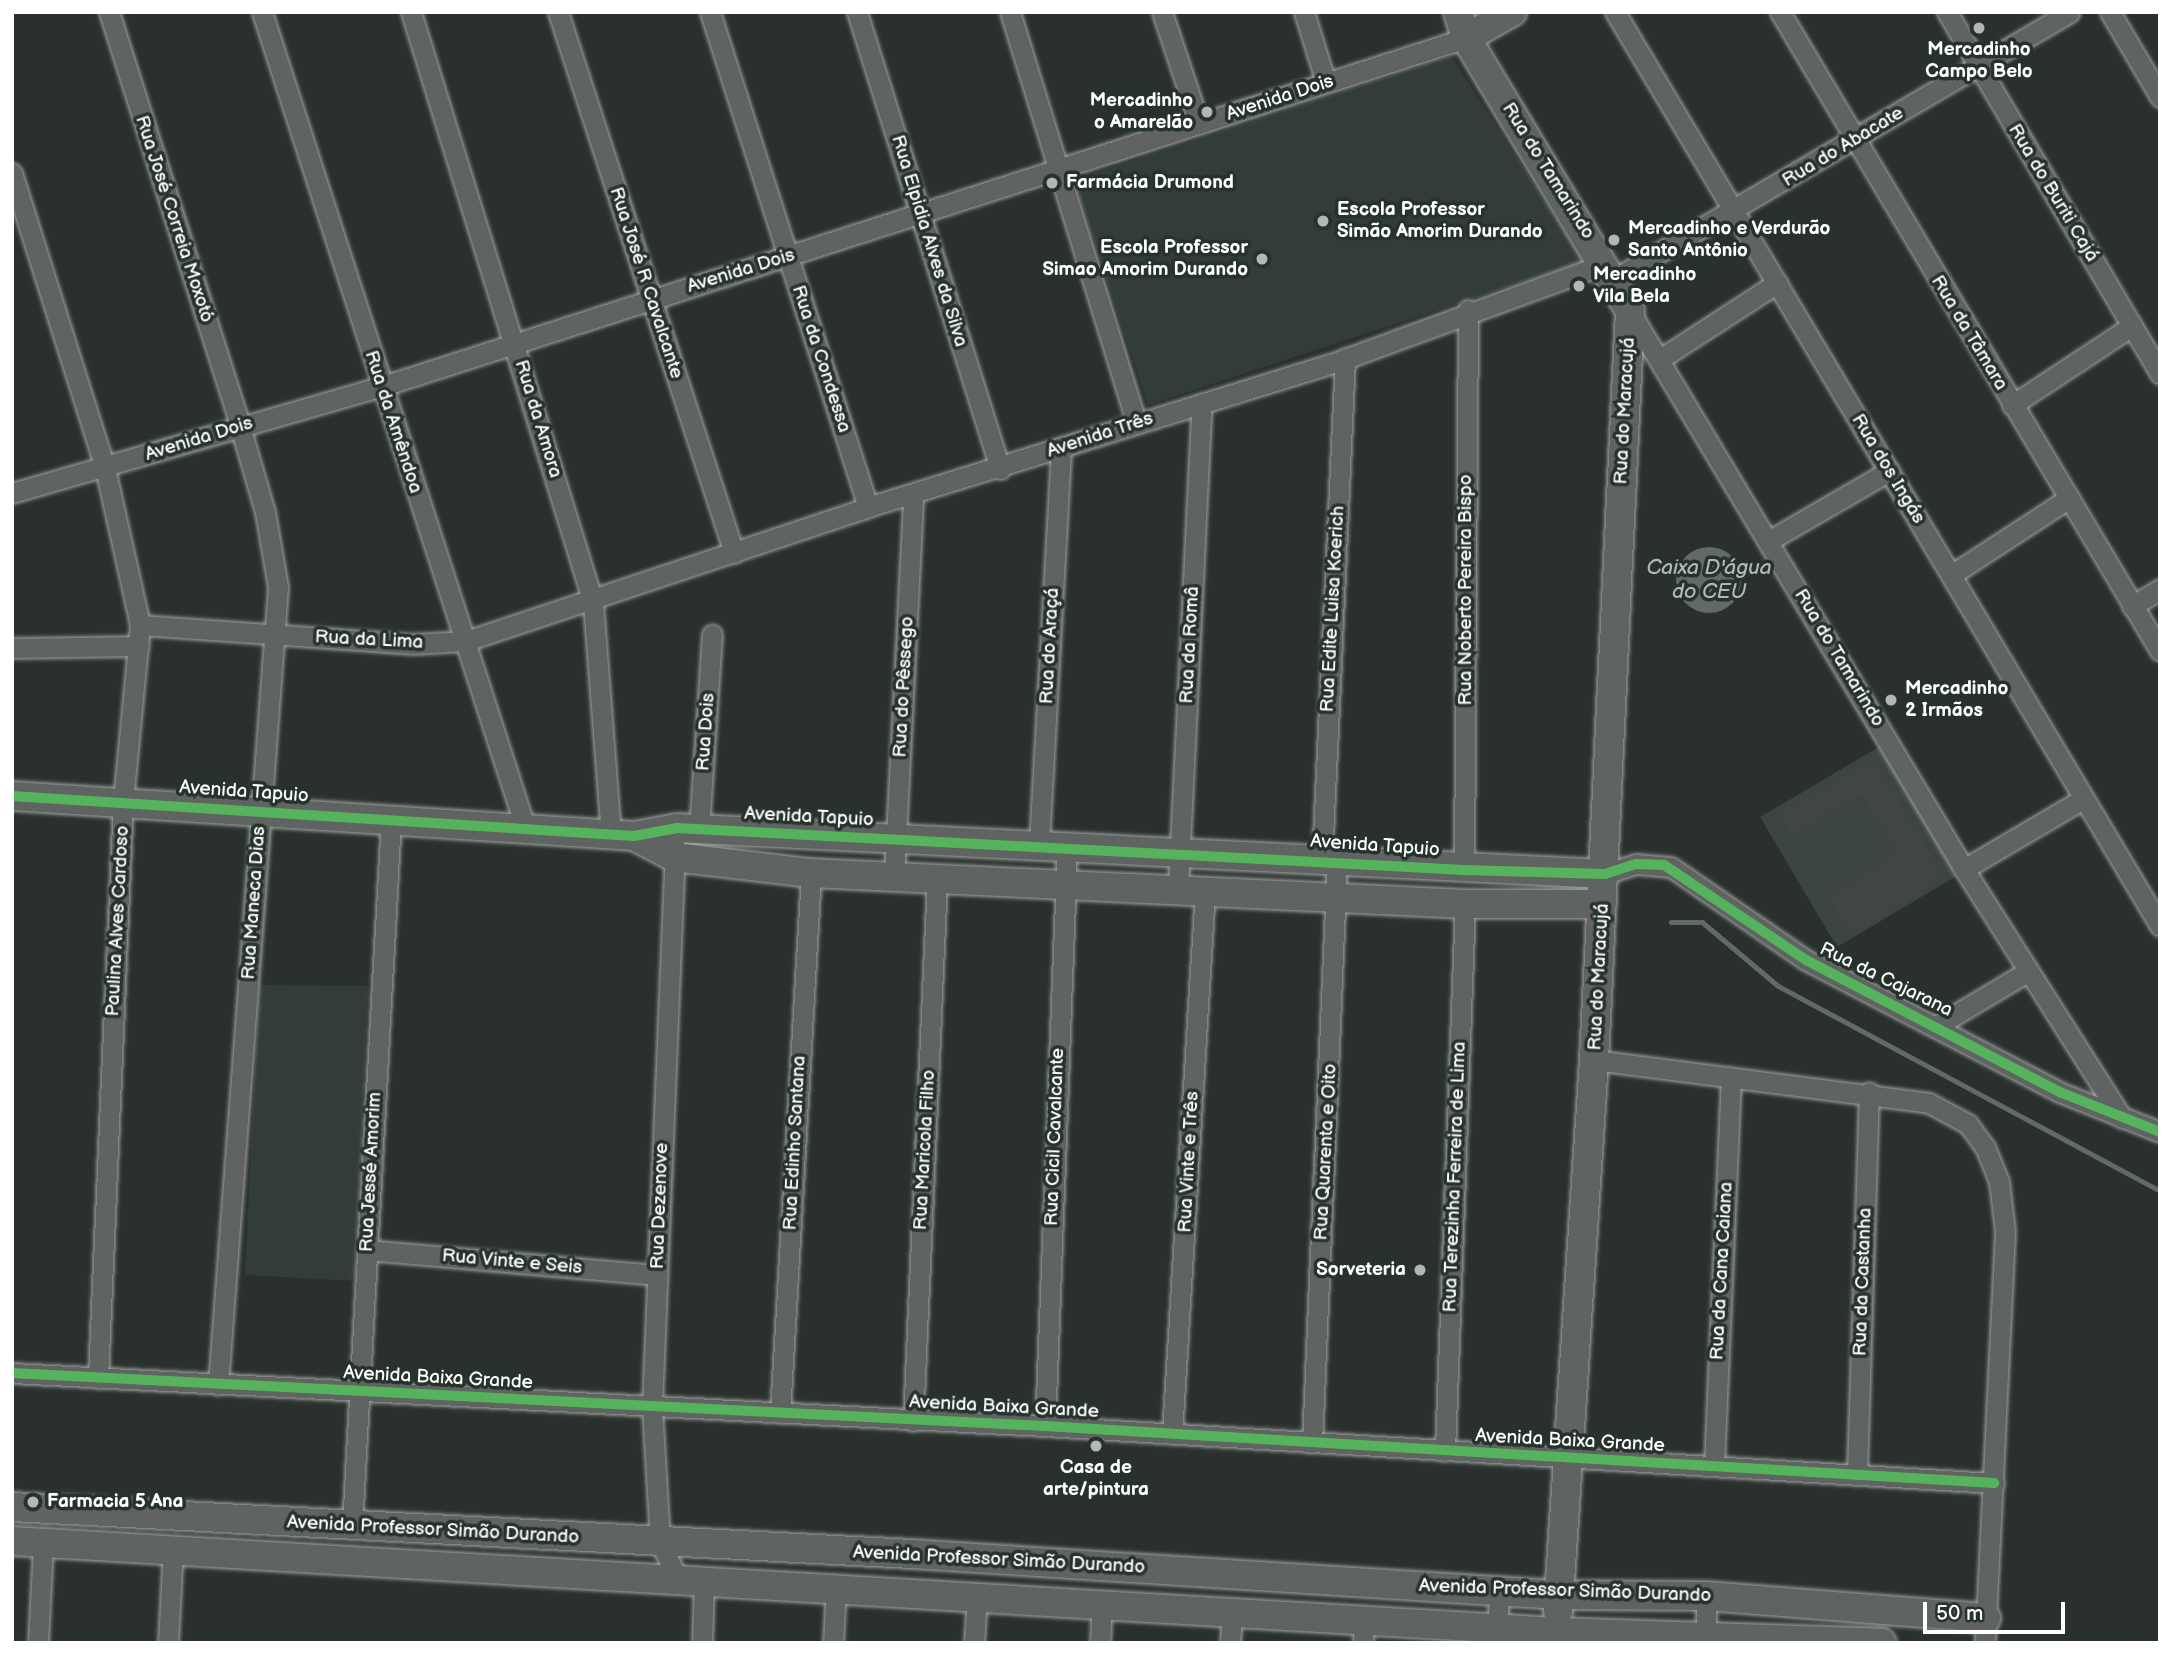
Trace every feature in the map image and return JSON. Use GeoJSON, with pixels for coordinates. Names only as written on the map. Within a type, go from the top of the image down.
{"type":"FeatureCollection","features":[{"type":"Feature","properties":{"kind":"street","name":"Rua José Correia Moxotó"},"geometry":{"type":"LineString","coordinates":[[108,12],[240,426]]}},
{"type":"Feature","properties":{"kind":"street","name":"Rua da Amêndoa"},"geometry":{"type":"LineString","coordinates":[[262,12],[380,387],[466,641],[526,830]]}},
{"type":"Feature","properties":{"kind":"street","name":"Rua da Amora"},"geometry":{"type":"LineString","coordinates":[[411,12],[593,602],[623,836]]}},
{"type":"Feature","properties":{"kind":"street","name":"Rua José R Cavalcante"},"geometry":{"type":"LineString","coordinates":[[558,12],[734,553]]}},
{"type":"Feature","properties":{"kind":"street","name":"Rua da Condessa"},"geometry":{"type":"LineString","coordinates":[[710,12],[868,506]]}},
{"type":"Feature","properties":{"kind":"street","name":"Rua Elpidia Alves da Silva"},"geometry":{"type":"LineString","coordinates":[[857,12],[1000,469]]}},
{"type":"Feature","properties":{"kind":"street"},"geometry":{"type":"LineString","coordinates":[[1010,12],[1060,166],[1136,422]]}},
{"type":"Feature","properties":{"kind":"street"},"geometry":{"type":"LineString","coordinates":[[1163,12],[1199,123]]}},
{"type":"Feature","properties":{"kind":"street"},"geometry":{"type":"LineString","coordinates":[[1304,12],[1326,83]]}},
{"type":"Feature","properties":{"kind":"street"},"geometry":{"type":"LineString","coordinates":[[1462,25],[1512,12]]}},
{"type":"Feature","properties":{"kind":"street","name":"Rua dos Ingás"},"geometry":{"type":"LineString","coordinates":[[1615,12],[2083,799],[2152,893],[2160,926]]}},
{"type":"Feature","properties":{"kind":"street","name":"Rua da Tâmara"},"geometry":{"type":"LineString","coordinates":[[1780,12],[1853,142],[2160,651]]}},
{"type":"Feature","properties":{"kind":"street","name":"Rua do Buriti Cajá"},"geometry":{"type":"LineString","coordinates":[[1947,12],[2160,374]]}},
{"type":"Feature","properties":{"kind":"street","name":"Rua do Abacate"},"geometry":{"type":"LineString","coordinates":[[1609,272],[1735,211],[2070,12]]}},
{"type":"Feature","properties":{"kind":"street"},"geometry":{"type":"LineString","coordinates":[[2110,12],[2160,97]]}},
{"type":"Feature","properties":{"kind":"street","name":"Avenida Dois"},"geometry":{"type":"LineString","coordinates":[[12,493],[380,387],[514,341],[788,257],[1060,166],[1326,83],[1462,25]]}},
{"type":"Feature","properties":{"kind":"street","name":"Rua do Tamarindo"},"geometry":{"type":"LineString","coordinates":[[1462,25],[2026,972],[2122,1118]]}},
{"type":"Feature","properties":{"kind":"street","name":"Paulina Alves Cardoso"},"geometry":{"type":"LineString","coordinates":[[12,173],[105,468],[139,625],[123,801],[97,1378]]}},
{"type":"Feature","properties":{"kind":"street","name":"Avenida Três"},"geometry":{"type":"LineString","coordinates":[[593,602],[868,506],[912,496],[1000,469],[1136,422],[1345,359],[1468,310],[1609,272]]}},
{"type":"Feature","properties":{"kind":"street"},"geometry":{"type":"LineString","coordinates":[[1660,359],[1777,283]]}},
{"type":"Feature","properties":{"kind":"street","name":"Rua Noberto Pereira Bispo"},"geometry":{"type":"LineString","coordinates":[[1464,870],[1468,310]]}},
{"type":"Feature","properties":{"kind":"street","name":"Rua do Maracujá"},"geometry":{"type":"LineString","coordinates":[[1557,1637],[1558,1595],[1572,1460],[1605,874],[1630,311]]}},
{"type":"Feature","properties":{"kind":"street"},"geometry":{"type":"LineString","coordinates":[[2012,405],[2132,326]]}},
{"type":"Feature","properties":{"kind":"street","name":"Rua Edite Luisa Koerich"},"geometry":{"type":"LineString","coordinates":[[1330,860],[1345,359]]}},
{"type":"Feature","properties":{"kind":"street","name":"Rua da Româ"},"geometry":{"type":"LineString","coordinates":[[1192,889],[1180,853],[1202,404]]}},
{"type":"Feature","properties":{"kind":"street","name":"Rua Maneca Dias"},"geometry":{"type":"LineString","coordinates":[[218,1385],[277,634],[271,540],[240,426]]}},
{"type":"Feature","properties":{"kind":"street","name":"Rua do Araçá"},"geometry":{"type":"LineString","coordinates":[[1039,844],[1061,447]]}},
{"type":"Feature","properties":{"kind":"street"},"geometry":{"type":"LineString","coordinates":[[1770,540],[1889,471]]}},
{"type":"Feature","properties":{"kind":"street","name":"Rua do Pêssego"},"geometry":{"type":"LineString","coordinates":[[894,877],[912,496]]}},
{"type":"Feature","properties":{"kind":"street"},"geometry":{"type":"LineString","coordinates":[[1951,575],[2069,498]]}},
{"type":"Feature","properties":{"kind":"street"},"geometry":{"type":"LineString","coordinates":[[2132,606],[2160,589]]}},
{"type":"Feature","properties":{"kind":"street","name":"Rua da Lima"},"geometry":{"type":"LineString","coordinates":[[139,625],[413,644],[466,641],[593,602]]}},
{"type":"Feature","properties":{"kind":"street","name":"Rua Dois"},"geometry":{"type":"LineString","coordinates":[[688,829],[712,634]]}},
{"type":"Feature","properties":{"kind":"street"},"geometry":{"type":"LineString","coordinates":[[12,648],[139,646]]}},
{"type":"Feature","properties":{"kind":"street","name":"Avenida Tapuio"},"geometry":{"type":"LineString","coordinates":[[12,796],[123,801],[623,836],[688,829],[1039,844],[1067,848],[1330,860],[1464,870],[1605,874]]}},
{"type":"Feature","properties":{"kind":"street"},"geometry":{"type":"LineString","coordinates":[[1964,869],[2083,799]]}},
{"type":"Feature","properties":{"kind":"street","name":"Rua Jessé Amorim"},"geometry":{"type":"LineString","coordinates":[[352,1526],[362,1392],[367,1250],[391,819]]}},
{"type":"Feature","properties":{"kind":"street","name":"Rua Dezenove"},"geometry":{"type":"LineString","coordinates":[[688,829],[674,857],[652,1407],[660,1542],[691,1580]]}},
{"type":"Feature","properties":{"kind":"street","name":"Avenida Tapuio"},"geometry":{"type":"LineString","coordinates":[[623,836],[674,857],[811,873],[1465,904],[1602,904]]}},
{"type":"Feature","properties":{"kind":"street","name":"Rua Cicil Cavalcante"},"geometry":{"type":"LineString","coordinates":[[1045,1426],[1067,848]]}},
{"type":"Feature","properties":{"kind":"street","name":"Rua Quarenta e Oito"},"geometry":{"type":"LineString","coordinates":[[1312,1443],[1338,898],[1330,860]]}},
{"type":"Feature","properties":{"kind":"street","name":"Rua da Cajarana"},"geometry":{"type":"LineString","coordinates":[[1605,874],[1636,864],[1671,867],[1806,960],[1938,1025],[2062,1093],[2160,1132]]}},
{"type":"Feature","properties":{"kind":"street","name":"Rua Edinho Santana"},"geometry":{"type":"LineString","coordinates":[[780,1413],[811,873]]}},
{"type":"Feature","properties":{"kind":"street","name":"Rua Maricola Filho"},"geometry":{"type":"LineString","coordinates":[[913,1421],[937,879]]}},
{"type":"Feature","properties":{"kind":"street","name":"Rua Vinte e Três"},"geometry":{"type":"LineString","coordinates":[[1172,1434],[1192,889]]}},
{"type":"Feature","properties":{"kind":"street","name":"Rua Terezinha Ferreira de Lima"},"geometry":{"type":"LineString","coordinates":[[1446,1451],[1465,904]]}},
{"type":"Feature","properties":{"kind":"street"},"geometry":{"type":"LineString","coordinates":[[1938,1025],[2026,972]]}},
{"type":"Feature","properties":{"kind":"street"},"geometry":{"type":"LineString","coordinates":[[1594,1060],[1869,1092],[1929,1103],[1968,1124],[1995,1168],[2005,1231],[1986,1630]]}},
{"type":"Feature","properties":{"kind":"street","name":"Rua da Cana Caiana"},"geometry":{"type":"LineString","coordinates":[[1714,1466],[1731,1077]]}},
{"type":"Feature","properties":{"kind":"street","name":"Rua da Castanha"},"geometry":{"type":"LineString","coordinates":[[1857,1472],[1869,1092]]}},
{"type":"Feature","properties":{"kind":"street","name":"Rua Vinte e Seis"},"geometry":{"type":"LineString","coordinates":[[367,1250],[657,1275]]}},
{"type":"Feature","properties":{"kind":"street","name":"Avenida Baixa Grande"},"geometry":{"type":"LineString","coordinates":[[12,1373],[1045,1426],[1572,1460],[1857,1472],[1994,1483]]}},
{"type":"Feature","properties":{"kind":"street","name":"Avenida Professor Simão Durando"},"geometry":{"type":"LineString","coordinates":[[12,1507],[912,1554],[1558,1595],[1706,1596],[1844,1605],[1986,1630]]}},
{"type":"Feature","properties":{"kind":"street"},"geometry":{"type":"LineString","coordinates":[[393,1562],[396,1528]]}},
{"type":"Feature","properties":{"kind":"street","name":"Avenida Professor Simão Durando"},"geometry":{"type":"LineString","coordinates":[[12,1541],[977,1597],[1102,1601],[1232,1611],[1363,1631],[1882,1643]]}},
{"type":"Feature","properties":{"kind":"street"},"geometry":{"type":"LineString","coordinates":[[38,1643],[43,1543]]}},
{"type":"Feature","properties":{"kind":"street"},"geometry":{"type":"LineString","coordinates":[[168,1643],[173,1549]]}},
{"type":"Feature","properties":{"kind":"street"},"geometry":{"type":"LineString","coordinates":[[909,1593],[912,1554]]}},
{"type":"Feature","properties":{"kind":"street"},"geometry":{"type":"LineString","coordinates":[[691,1580],[702,1643]]}},
{"type":"Feature","properties":{"kind":"street"},"geometry":{"type":"LineString","coordinates":[[833,1643],[836,1588]]}},
{"type":"Feature","properties":{"kind":"street"},"geometry":{"type":"LineString","coordinates":[[1497,1635],[1499,1591]]}},
{"type":"Feature","properties":{"kind":"street"},"geometry":{"type":"LineString","coordinates":[[1706,1596],[1706,1638]]}},
{"type":"Feature","properties":{"kind":"street"},"geometry":{"type":"LineString","coordinates":[[974,1643],[977,1597]]}},
{"type":"Feature","properties":{"kind":"street"},"geometry":{"type":"LineString","coordinates":[[1100,1643],[1102,1601]]}},
{"type":"Feature","properties":{"kind":"street"},"geometry":{"type":"LineString","coordinates":[[1841,1642],[1844,1605]]}},
{"type":"Feature","properties":{"kind":"street"},"geometry":{"type":"LineString","coordinates":[[1230,1643],[1232,1611]]}},
{"type":"Feature","properties":{"kind":"shaded area","name":"Escola Professor Simão Amorim Durando"},"geometry":{"type":"Polygon","coordinates":[[[1451,56],[1584,262],[1148,405],[1074,180],[1451,56]]]}},
{"type":"Feature","properties":{"kind":"shaded area"},"geometry":{"type":"Polygon","coordinates":[[[1884,744],[1960,874],[1837,947],[1760,817],[1884,744]]]}},
{"type":"Feature","properties":{"kind":"shaded area"},"geometry":{"type":"Polygon","coordinates":[[[259,985],[368,986],[355,1281],[245,1275],[259,985]]]}},
{"type":"Feature","properties":{"kind":"water","name":"Caixa D'água do CEU"},"geometry":{"type":"Polygon","coordinates":[[[1702,547],[1716,547],[1728,552],[1737,561],[1742,580],[1740,593],[1733,604],[1716,613],[1702,613],[1690,608],[1681,599],[1676,587],[1676,573],[1681,561],[1690,552],[1702,547]]]}},
{"type":"Feature","properties":{"kind":"building"},"geometry":{"type":"Polygon","coordinates":[[[1874,761],[1944,877],[1853,934],[1829,897],[1898,853],[1862,794],[1791,835],[1779,814],[1874,761]]]}},
{"type":"Feature","properties":{"kind":"waterway"},"geometry":{"type":"LineString","coordinates":[[1671,922],[1702,922],[1778,986],[2160,1191]]}},
{"type":"Feature","properties":{"kind":"cycle path"},"geometry":{"type":"LineString","coordinates":[[12,796],[634,836],[677,828],[1464,870],[1605,874],[1636,864],[1664,865],[1806,960],[2062,1093],[2160,1132]]}},
{"type":"Feature","properties":{"kind":"cycle path"},"geometry":{"type":"LineString","coordinates":[[12,1373],[1045,1426],[1994,1483]]}},
{"type":"Feature","properties":{"kind":"place","name":"Mercadinho Campo Belo"},"geometry":{"type":"Point","coordinates":[1979,28]}},
{"type":"Feature","properties":{"kind":"place","name":"Mercadinho o Amarelão"},"geometry":{"type":"Point","coordinates":[1207,112]}},
{"type":"Feature","properties":{"kind":"place","name":"Farmácia Drumond"},"geometry":{"type":"Point","coordinates":[1052,183]}},
{"type":"Feature","properties":{"kind":"place","name":"Escola Professor Simão Amorim Durando"},"geometry":{"type":"Point","coordinates":[1323,221]}},
{"type":"Feature","properties":{"kind":"place","name":"Mercadinho e Verdurão Santo Antônio"},"geometry":{"type":"Point","coordinates":[1614,240]}},
{"type":"Feature","properties":{"kind":"place","name":"Escola Professor Simao Amorim Durando"},"geometry":{"type":"Point","coordinates":[1262,259]}},
{"type":"Feature","properties":{"kind":"place","name":"Mercadinho Vila Bela"},"geometry":{"type":"Point","coordinates":[1579,286]}},
{"type":"Feature","properties":{"kind":"place","name":"Mercadinho 2 Irmãos"},"geometry":{"type":"Point","coordinates":[1891,700]}},
{"type":"Feature","properties":{"kind":"place","name":"Sorveteria"},"geometry":{"type":"Point","coordinates":[1420,1270]}},
{"type":"Feature","properties":{"kind":"place","name":"Casa de arte/pintura"},"geometry":{"type":"Point","coordinates":[1096,1446]}},
{"type":"Feature","properties":{"kind":"place","name":"Farmacia 5 Ana"},"geometry":{"type":"Point","coordinates":[33,1502]}}]}
